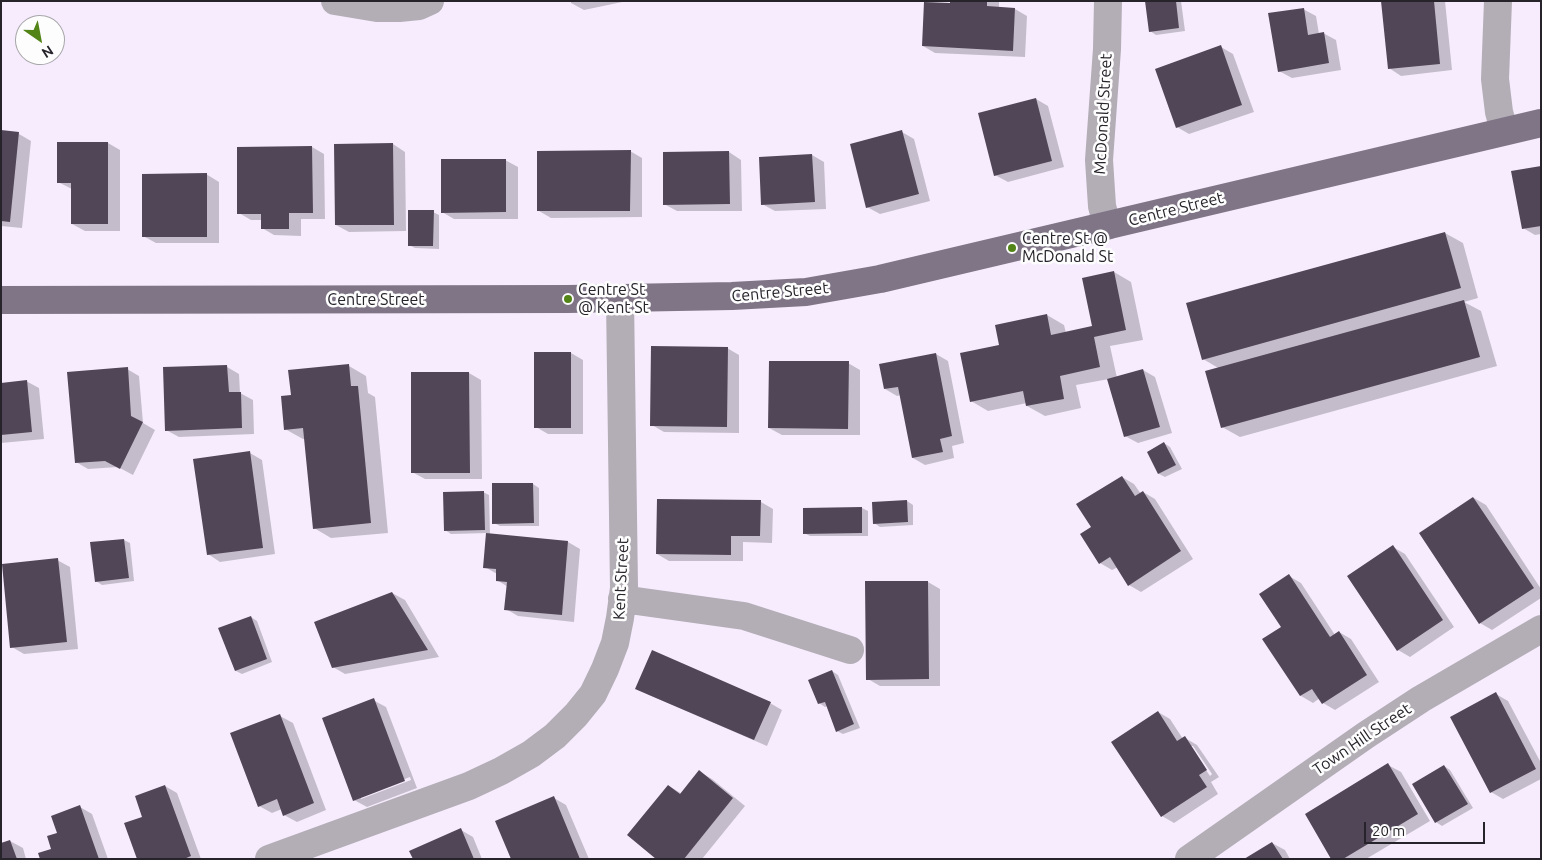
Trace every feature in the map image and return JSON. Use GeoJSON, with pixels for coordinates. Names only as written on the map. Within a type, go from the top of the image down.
{"type":"FeatureCollection","features":[{"type":"Feature","properties":{"kind":"main road","name":"Centre Street"},"geometry":{"type":"LineString","coordinates":[[1,300],[620,299],[806,292],[880,279],[1504,130],[1541,123]]}},
{"type":"Feature","properties":{"kind":"street"},"geometry":{"type":"LineString","coordinates":[[335,1],[377,8],[419,6],[430,1]]}},
{"type":"Feature","properties":{"kind":"street","name":"McDonald Street"},"geometry":{"type":"LineString","coordinates":[[1107,226],[1102,206],[1099,160],[1107,50],[1108,1]]}},
{"type":"Feature","properties":{"kind":"street"},"geometry":{"type":"LineString","coordinates":[[1498,1],[1495,79],[1499,112],[1504,130]]}},
{"type":"Feature","properties":{"kind":"street","name":"Kent Street"},"geometry":{"type":"LineString","coordinates":[[269,859],[469,786],[501,771],[531,754],[555,736],[576,716],[593,694],[606,669],[615,643],[622,598],[620,299]]}},
{"type":"Feature","properties":{"kind":"street"},"geometry":{"type":"LineString","coordinates":[[622,598],[744,616],[850,650]]}},
{"type":"Feature","properties":{"kind":"street","name":"Town Hill Street"},"geometry":{"type":"LineString","coordinates":[[1189,859],[1421,699],[1541,630]]}},
{"type":"Feature","properties":{"kind":"building"},"geometry":{"type":"Polygon","coordinates":[[[950,1],[987,1],[987,6],[1015,8],[1013,51],[922,46],[924,2],[950,3],[950,1]]]}},
{"type":"Feature","properties":{"kind":"building"},"geometry":{"type":"Polygon","coordinates":[[[1145,1],[1176,1],[1179,28],[1149,32],[1145,1]]]}},
{"type":"Feature","properties":{"kind":"building"},"geometry":{"type":"Polygon","coordinates":[[[1381,1],[1434,1],[1440,64],[1388,69],[1381,1]]]}},
{"type":"Feature","properties":{"kind":"building"},"geometry":{"type":"Polygon","coordinates":[[[1304,8],[1308,35],[1324,32],[1329,63],[1278,72],[1268,13],[1304,8]]]}},
{"type":"Feature","properties":{"kind":"building"},"geometry":{"type":"Polygon","coordinates":[[[1221,45],[1242,105],[1176,128],[1155,69],[1221,45]]]}},
{"type":"Feature","properties":{"kind":"building"},"geometry":{"type":"Polygon","coordinates":[[[1036,98],[1052,161],[994,176],[978,113],[1036,98]]]}},
{"type":"Feature","properties":{"kind":"building"},"geometry":{"type":"Polygon","coordinates":[[[1,130],[19,132],[10,222],[1,221],[1,130]]]}},
{"type":"Feature","properties":{"kind":"building"},"geometry":{"type":"Polygon","coordinates":[[[902,130],[919,194],[866,208],[850,144],[902,130]]]}},
{"type":"Feature","properties":{"kind":"building"},"geometry":{"type":"Polygon","coordinates":[[[57,142],[108,142],[108,224],[71,224],[71,183],[57,183],[57,142]]]}},
{"type":"Feature","properties":{"kind":"building"},"geometry":{"type":"Polygon","coordinates":[[[393,143],[394,225],[335,225],[334,144],[393,143]]]}},
{"type":"Feature","properties":{"kind":"building"},"geometry":{"type":"Polygon","coordinates":[[[312,146],[313,213],[289,213],[289,229],[261,229],[261,214],[237,214],[237,147],[312,146]]]}},
{"type":"Feature","properties":{"kind":"building"},"geometry":{"type":"Polygon","coordinates":[[[631,150],[630,211],[537,211],[537,151],[631,150]]]}},
{"type":"Feature","properties":{"kind":"building"},"geometry":{"type":"Polygon","coordinates":[[[729,151],[730,204],[663,205],[663,152],[729,151]]]}},
{"type":"Feature","properties":{"kind":"building"},"geometry":{"type":"Polygon","coordinates":[[[812,154],[815,202],[761,205],[759,157],[812,154]]]}},
{"type":"Feature","properties":{"kind":"building"},"geometry":{"type":"Polygon","coordinates":[[[441,159],[506,159],[506,212],[441,213],[441,159]]]}},
{"type":"Feature","properties":{"kind":"building"},"geometry":{"type":"Polygon","coordinates":[[[1541,166],[1541,226],[1522,229],[1511,171],[1541,166]]]}},
{"type":"Feature","properties":{"kind":"building"},"geometry":{"type":"Polygon","coordinates":[[[207,173],[207,237],[142,237],[142,174],[207,173]]]}},
{"type":"Feature","properties":{"kind":"building"},"geometry":{"type":"Polygon","coordinates":[[[408,210],[434,210],[433,246],[408,246],[408,210]]]}},
{"type":"Feature","properties":{"kind":"building"},"geometry":{"type":"Polygon","coordinates":[[[1445,232],[1461,288],[1202,360],[1186,303],[1445,232]]]}},
{"type":"Feature","properties":{"kind":"building"},"geometry":{"type":"Polygon","coordinates":[[[1114,271],[1126,330],[1094,337],[1100,367],[1060,376],[1064,399],[1026,406],[1023,391],[970,402],[960,353],[999,345],[995,325],[1047,314],[1051,335],[1092,326],[1082,278],[1114,271]]]}},
{"type":"Feature","properties":{"kind":"building"},"geometry":{"type":"Polygon","coordinates":[[[1464,300],[1480,357],[1221,428],[1205,371],[1464,300]]]}},
{"type":"Feature","properties":{"kind":"building"},"geometry":{"type":"Polygon","coordinates":[[[651,346],[728,347],[727,427],[650,426],[651,346]]]}},
{"type":"Feature","properties":{"kind":"building"},"geometry":{"type":"Polygon","coordinates":[[[534,352],[571,352],[571,428],[534,428],[534,352]]]}},
{"type":"Feature","properties":{"kind":"building"},"geometry":{"type":"Polygon","coordinates":[[[936,353],[952,436],[940,439],[943,452],[912,458],[898,387],[884,389],[879,364],[936,353]]]}},
{"type":"Feature","properties":{"kind":"building"},"geometry":{"type":"Polygon","coordinates":[[[769,361],[849,361],[848,429],[768,428],[769,361]]]}},
{"type":"Feature","properties":{"kind":"building"},"geometry":{"type":"Polygon","coordinates":[[[349,364],[351,386],[358,386],[371,523],[313,529],[303,428],[284,430],[281,396],[291,395],[288,370],[349,364]]]}},
{"type":"Feature","properties":{"kind":"building"},"geometry":{"type":"Polygon","coordinates":[[[227,365],[229,392],[241,392],[242,428],[165,431],[163,367],[227,365]]]}},
{"type":"Feature","properties":{"kind":"building"},"geometry":{"type":"Polygon","coordinates":[[[128,367],[131,416],[143,422],[120,469],[105,461],[75,463],[67,372],[128,367]]]}},
{"type":"Feature","properties":{"kind":"building"},"geometry":{"type":"Polygon","coordinates":[[[1143,369],[1160,427],[1124,437],[1107,379],[1143,369]]]}},
{"type":"Feature","properties":{"kind":"building"},"geometry":{"type":"Polygon","coordinates":[[[411,372],[469,372],[470,473],[411,473],[411,372]]]}},
{"type":"Feature","properties":{"kind":"building"},"geometry":{"type":"Polygon","coordinates":[[[27,380],[32,432],[1,435],[1,383],[27,380]]]}},
{"type":"Feature","properties":{"kind":"building"},"geometry":{"type":"Polygon","coordinates":[[[1164,442],[1176,465],[1158,474],[1147,452],[1164,442]]]}},
{"type":"Feature","properties":{"kind":"building"},"geometry":{"type":"Polygon","coordinates":[[[250,451],[263,548],[207,555],[193,459],[250,451]]]}},
{"type":"Feature","properties":{"kind":"building"},"geometry":{"type":"Polygon","coordinates":[[[1122,476],[1135,496],[1143,491],[1181,551],[1128,586],[1110,557],[1099,564],[1080,534],[1091,527],[1076,504],[1122,476]]]}},
{"type":"Feature","properties":{"kind":"building"},"geometry":{"type":"Polygon","coordinates":[[[492,483],[533,483],[534,523],[492,524],[492,483]]]}},
{"type":"Feature","properties":{"kind":"building"},"geometry":{"type":"Polygon","coordinates":[[[484,491],[485,530],[444,531],[443,492],[484,491]]]}},
{"type":"Feature","properties":{"kind":"building"},"geometry":{"type":"Polygon","coordinates":[[[1473,497],[1534,588],[1479,624],[1419,533],[1473,497]]]}},
{"type":"Feature","properties":{"kind":"building"},"geometry":{"type":"Polygon","coordinates":[[[657,499],[761,500],[760,536],[731,536],[731,555],[656,554],[657,499]]]}},
{"type":"Feature","properties":{"kind":"building"},"geometry":{"type":"Polygon","coordinates":[[[907,500],[908,522],[873,524],[872,502],[907,500]]]}},
{"type":"Feature","properties":{"kind":"building"},"geometry":{"type":"Polygon","coordinates":[[[862,507],[862,533],[803,534],[803,508],[862,507]]]}},
{"type":"Feature","properties":{"kind":"building"},"geometry":{"type":"Polygon","coordinates":[[[486,533],[568,541],[562,615],[504,610],[507,582],[496,581],[496,569],[483,568],[486,533]]]}},
{"type":"Feature","properties":{"kind":"building"},"geometry":{"type":"Polygon","coordinates":[[[124,539],[129,578],[95,582],[90,542],[124,539]]]}},
{"type":"Feature","properties":{"kind":"building"},"geometry":{"type":"Polygon","coordinates":[[[1393,545],[1443,620],[1397,651],[1347,576],[1393,545]]]}},
{"type":"Feature","properties":{"kind":"building"},"geometry":{"type":"Polygon","coordinates":[[[58,558],[67,642],[10,648],[2,564],[58,558]]]}},
{"type":"Feature","properties":{"kind":"building"},"geometry":{"type":"Polygon","coordinates":[[[1289,574],[1330,637],[1339,631],[1367,675],[1322,704],[1312,689],[1300,696],[1262,639],[1281,627],[1259,594],[1289,574]]]}},
{"type":"Feature","properties":{"kind":"building"},"geometry":{"type":"Polygon","coordinates":[[[865,581],[928,581],[929,679],[866,680],[865,581]]]}},
{"type":"Feature","properties":{"kind":"building"},"geometry":{"type":"Polygon","coordinates":[[[392,592],[428,650],[332,668],[314,622],[392,592]]]}},
{"type":"Feature","properties":{"kind":"building"},"geometry":{"type":"Polygon","coordinates":[[[251,616],[267,659],[235,671],[218,628],[251,616]]]}},
{"type":"Feature","properties":{"kind":"building"},"geometry":{"type":"Polygon","coordinates":[[[652,650],[771,702],[754,740],[635,689],[652,650]]]}},
{"type":"Feature","properties":{"kind":"building"},"geometry":{"type":"Polygon","coordinates":[[[832,670],[854,724],[836,732],[825,702],[818,704],[808,680],[832,670]]]}},
{"type":"Feature","properties":{"kind":"building"},"geometry":{"type":"Polygon","coordinates":[[[1496,692],[1536,769],[1490,793],[1450,717],[1496,692]]]}},
{"type":"Feature","properties":{"kind":"building"},"geometry":{"type":"Polygon","coordinates":[[[374,698],[405,781],[353,801],[322,718],[374,698]]]}},
{"type":"Feature","properties":{"kind":"building"},"geometry":{"type":"Polygon","coordinates":[[[1158,711],[1177,741],[1185,736],[1207,770],[1199,775],[1207,787],[1161,817],[1111,742],[1158,711]]]}},
{"type":"Feature","properties":{"kind":"building"},"geometry":{"type":"Polygon","coordinates":[[[280,714],[314,803],[283,816],[277,799],[258,807],[230,733],[280,714]]]}},
{"type":"Feature","properties":{"kind":"building"},"geometry":{"type":"Polygon","coordinates":[[[1388,763],[1418,814],[1343,859],[1331,859],[1305,814],[1388,763]]]}},
{"type":"Feature","properties":{"kind":"building"},"geometry":{"type":"Polygon","coordinates":[[[1444,765],[1468,804],[1435,823],[1412,784],[1444,765]]]}},
{"type":"Feature","properties":{"kind":"building"},"geometry":{"type":"Polygon","coordinates":[[[699,770],[733,798],[684,859],[656,859],[627,835],[668,785],[680,794],[699,770]]]}},
{"type":"Feature","properties":{"kind":"building"},"geometry":{"type":"Polygon","coordinates":[[[165,785],[191,856],[184,859],[137,859],[124,823],[142,817],[135,796],[165,785]]]}},
{"type":"Feature","properties":{"kind":"building"},"geometry":{"type":"Polygon","coordinates":[[[554,796],[580,859],[511,859],[495,821],[554,796]]]}},
{"type":"Feature","properties":{"kind":"building"},"geometry":{"type":"Polygon","coordinates":[[[80,805],[99,859],[40,859],[38,853],[51,849],[47,836],[57,833],[51,816],[80,805]]]}},
{"type":"Feature","properties":{"kind":"building"},"geometry":{"type":"Polygon","coordinates":[[[461,828],[474,859],[413,859],[409,851],[461,828]]]}},
{"type":"Feature","properties":{"kind":"building"},"geometry":{"type":"Polygon","coordinates":[[[10,840],[17,859],[1,859],[1,843],[10,840]]]}},
{"type":"Feature","properties":{"kind":"building"},"geometry":{"type":"Polygon","coordinates":[[[1272,842],[1283,859],[1244,859],[1272,842]]]}},
{"type":"Feature","properties":{"kind":"place","name":"Centre St @ McDonald St"},"geometry":{"type":"Point","coordinates":[1012,248]}},
{"type":"Feature","properties":{"kind":"place","name":"Centre St @ Kent St"},"geometry":{"type":"Point","coordinates":[568,299]}}]}
